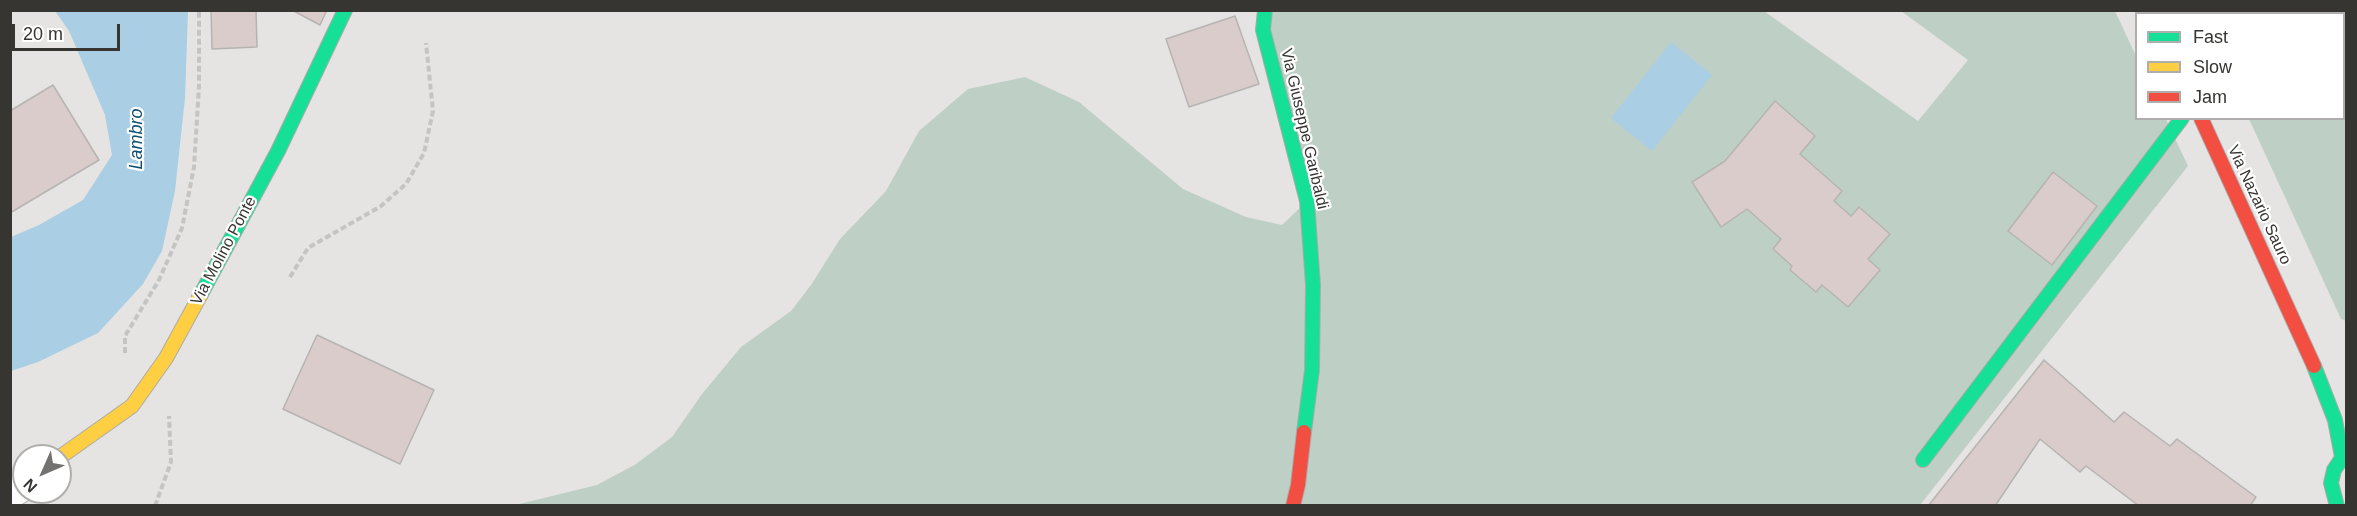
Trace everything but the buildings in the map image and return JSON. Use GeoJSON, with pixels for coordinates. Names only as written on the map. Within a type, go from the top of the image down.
{"type":"FeatureCollection","features":[{"type":"Feature","properties":{"kind":"street","name":"Via Molino Ponte"},"geometry":{"type":"LineString","coordinates":[[72,449],[132,406],[166,358],[278,151],[345,10]]}},
{"type":"Feature","properties":{"kind":"street","name":"Via Giuseppe Garibaldi"},"geometry":{"type":"LineString","coordinates":[[1265,10],[1263,30],[1307,201],[1313,285],[1312,370],[1298,484],[1293,506]]}},
{"type":"Feature","properties":{"kind":"street"},"geometry":{"type":"LineString","coordinates":[[1923,460],[2180,120]]}},
{"type":"Feature","properties":{"kind":"street","name":"Via Nazario Sauro"},"geometry":{"type":"LineString","coordinates":[[2202,120],[2327,396],[2335,420],[2335,481]]}},
{"type":"Feature","properties":{"kind":"street","name":"Via Nazario Sauro"},"geometry":{"type":"LineString","coordinates":[[2288,306],[2333,373]]}},
{"type":"Feature","properties":{"kind":"path"},"geometry":{"type":"LineString","coordinates":[[144,389],[124,365],[125,336],[159,280],[182,228],[194,167],[199,86],[199,10]]}},
{"type":"Feature","properties":{"kind":"path"},"geometry":{"type":"LineString","coordinates":[[290,277],[308,248],[381,206],[406,184],[424,153],[433,111],[426,43]]}},
{"type":"Feature","properties":{"kind":"path"},"geometry":{"type":"LineString","coordinates":[[155,506],[171,462],[166,358]]}},
{"type":"Feature","properties":{"kind":"green space"},"geometry":{"type":"Polygon","coordinates":[[[1265,11],[1764,11],[1918,121],[1968,60],[1901,11],[2115,11],[2135,54],[2135,120],[2166,120],[2188,166],[1920,505],[511,506],[597,485],[636,464],[672,437],[702,394],[741,347],[791,311],[811,285],[840,239],[886,191],[919,131],[968,89],[1025,77],[1079,102],[1183,189],[1246,217],[1282,225],[1307,201],[1265,11]]]}},
{"type":"Feature","properties":{"kind":"green space"},"geometry":{"type":"Polygon","coordinates":[[[2346,11],[2346,321],[2341,319],[2249,120],[2345,120],[2345,12],[2200,12],[2346,11]]]}},
{"type":"Feature","properties":{"kind":"water","name":"Lambro"},"geometry":{"type":"Polygon","coordinates":[[[55,11],[188,11],[185,98],[175,191],[162,251],[143,284],[98,333],[38,362],[11,371],[11,237],[39,225],[83,200],[112,155],[105,115],[69,31],[55,11]]]}},
{"type":"Feature","properties":{"kind":"water"},"geometry":{"type":"Polygon","coordinates":[[[1671,42],[1712,75],[1652,151],[1611,118],[1671,42]]]}},
{"type":"Feature","properties":{"kind":"traffic: fast"},"geometry":{"type":"LineString","coordinates":[[201,294],[278,151],[345,10]]}},
{"type":"Feature","properties":{"kind":"traffic: fast"},"geometry":{"type":"LineString","coordinates":[[1265,10],[1263,30],[1307,201],[1313,285],[1312,370],[1304,432]]}},
{"type":"Feature","properties":{"kind":"traffic: fast"},"geometry":{"type":"LineString","coordinates":[[1923,460],[2180,120]]}},
{"type":"Feature","properties":{"kind":"traffic: fast"},"geometry":{"type":"LineString","coordinates":[[2314,366],[2335,420],[2342,457]]}},
{"type":"Feature","properties":{"kind":"traffic: fast"},"geometry":{"type":"LineString","coordinates":[[2337,506],[2331,483],[2334,470],[2346,452]]}},
{"type":"Feature","properties":{"kind":"traffic: slow"},"geometry":{"type":"LineString","coordinates":[[72,448],[132,406],[166,358],[201,294]]}},
{"type":"Feature","properties":{"kind":"traffic: jam"},"geometry":{"type":"LineString","coordinates":[[2202,120],[2314,366]]}},
{"type":"Feature","properties":{"kind":"traffic: jam"},"geometry":{"type":"LineString","coordinates":[[1293,506],[1298,485],[1304,432]]}}]}
